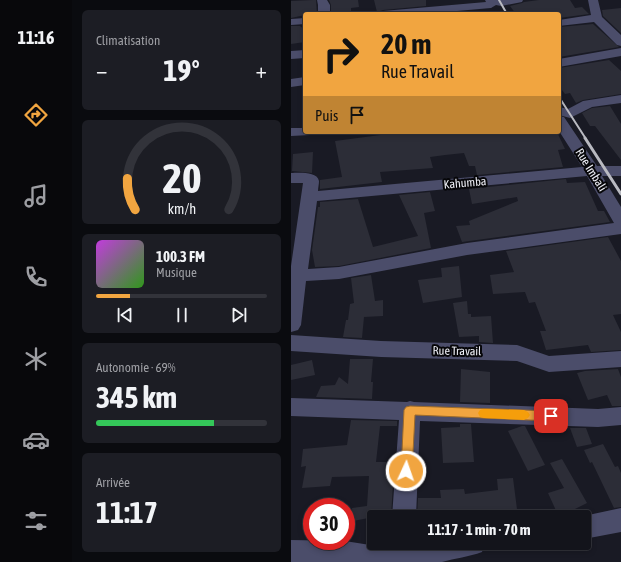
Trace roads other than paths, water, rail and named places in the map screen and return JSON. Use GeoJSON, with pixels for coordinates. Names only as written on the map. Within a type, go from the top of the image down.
{"type":"FeatureCollection","features":[{"type":"Feature","properties":{"kind":"street"},"geometry":{"type":"LineString","coordinates":[[322,0],[324,12]]}},
{"type":"Feature","properties":{"kind":"street"},"geometry":{"type":"LineString","coordinates":[[407,12],[492,5],[518,0]]}},
{"type":"Feature","properties":{"kind":"street"},"geometry":{"type":"LineString","coordinates":[[593,0],[597,18],[621,42]]}},
{"type":"Feature","properties":{"kind":"street"},"geometry":{"type":"LineString","coordinates":[[561,23],[597,18]]}},
{"type":"Feature","properties":{"kind":"street"},"geometry":{"type":"LineString","coordinates":[[291,22],[303,20]]}},
{"type":"Feature","properties":{"kind":"street"},"geometry":{"type":"LineString","coordinates":[[561,63],[621,52]]}},
{"type":"Feature","properties":{"kind":"street"},"geometry":{"type":"LineString","coordinates":[[291,55],[303,54]]}},
{"type":"Feature","properties":{"kind":"street"},"geometry":{"type":"LineString","coordinates":[[291,83],[303,81]]}},
{"type":"Feature","properties":{"kind":"street"},"geometry":{"type":"LineString","coordinates":[[561,112],[570,114],[588,104],[621,99]]}},
{"type":"Feature","properties":{"kind":"street","name":"Rue Imbali"},"geometry":{"type":"LineString","coordinates":[[561,123],[621,221]]}},
{"type":"Feature","properties":{"kind":"street"},"geometry":{"type":"LineString","coordinates":[[291,132],[303,132]]}},
{"type":"Feature","properties":{"kind":"street","name":"Kahumba"},"geometry":{"type":"LineString","coordinates":[[310,196],[592,172],[621,171]]}},
{"type":"Feature","properties":{"kind":"street"},"geometry":{"type":"LineString","coordinates":[[291,178],[306,178],[311,180],[310,196],[296,255],[298,275],[291,325]]}},
{"type":"Feature","properties":{"kind":"street"},"geometry":{"type":"LineString","coordinates":[[298,275],[339,273],[467,249],[621,228]]}},
{"type":"Feature","properties":{"kind":"street","name":"Rue Travail"},"geometry":{"type":"LineString","coordinates":[[291,343],[381,349],[517,352],[549,364],[621,359]]}},
{"type":"Feature","properties":{"kind":"street"},"geometry":{"type":"LineString","coordinates":[[291,407],[410,410],[598,418],[621,416]]}},
{"type":"Feature","properties":{"kind":"street"},"geometry":{"type":"LineString","coordinates":[[404,510],[410,410]]}},
{"type":"Feature","properties":{"kind":"street"},"geometry":{"type":"LineString","coordinates":[[591,526],[621,520]]}},
{"type":"Feature","properties":{"kind":"street"},"geometry":{"type":"LineString","coordinates":[[401,562],[402,550]]}},
{"type":"Feature","properties":{"kind":"street"},"geometry":{"type":"LineString","coordinates":[[291,552],[335,552],[401,562],[440,550]]}},
{"type":"Feature","properties":{"kind":"railway"},"geometry":{"type":"LineString","coordinates":[[499,0],[506,12]]}},
{"type":"Feature","properties":{"kind":"railway"},"geometry":{"type":"LineString","coordinates":[[561,100],[586,139]]}},
{"type":"Feature","properties":{"kind":"railway"},"geometry":{"type":"LineString","coordinates":[[585,138],[621,194]]}}]}
